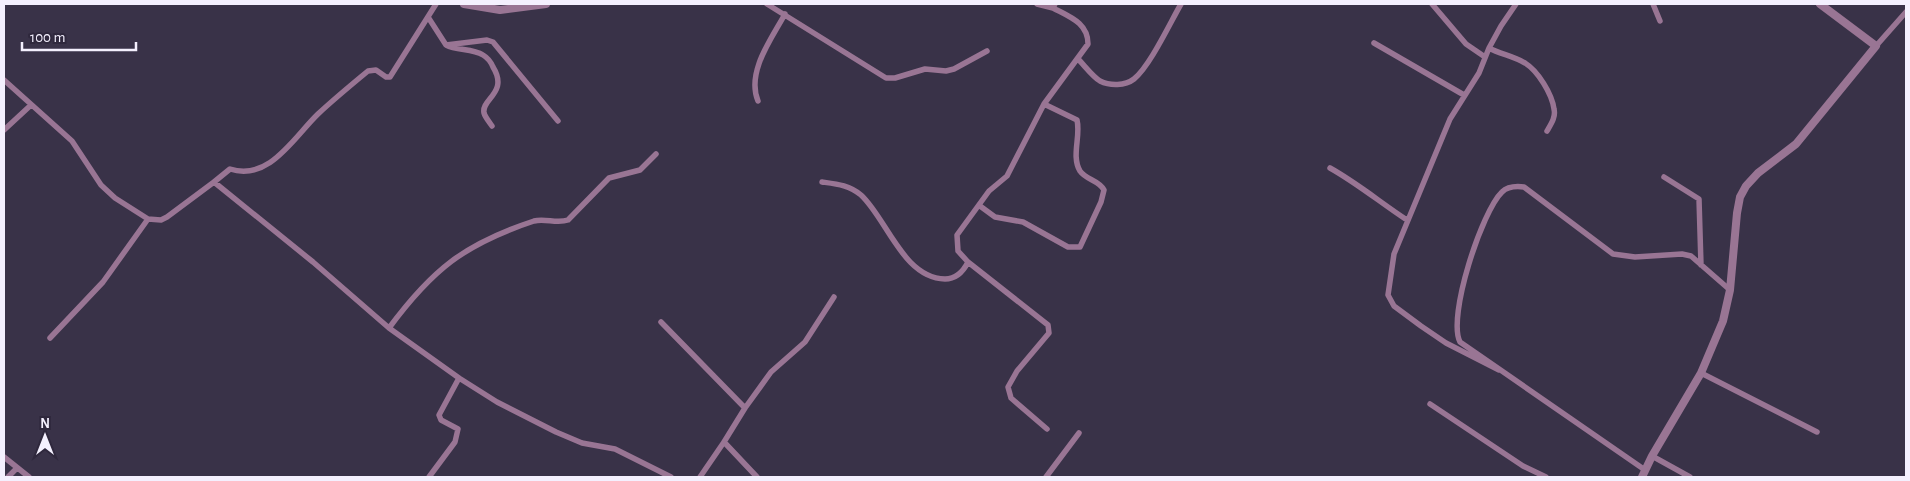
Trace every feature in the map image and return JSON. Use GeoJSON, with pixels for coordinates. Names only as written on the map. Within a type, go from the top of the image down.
{"type":"FeatureCollection","features":[{"type":"Feature","properties":{"kind":"street"},"geometry":{"type":"LineString","coordinates":[[4,80],[72,141],[101,184],[115,198],[148,220],[161,220],[230,169],[244,173],[252,172],[280,155],[318,114],[368,71],[376,70],[386,78],[390,77],[436,4]]}},
{"type":"Feature","properties":{"kind":"street"},"geometry":{"type":"LineString","coordinates":[[464,4],[500,10],[546,4]]}},
{"type":"Feature","properties":{"kind":"street"},"geometry":{"type":"LineString","coordinates":[[767,4],[886,78],[895,78],[925,69],[946,71],[954,69],[987,51]]}},
{"type":"Feature","properties":{"kind":"street"},"geometry":{"type":"LineString","coordinates":[[1037,4],[1054,6],[1084,26],[1088,34],[1088,44],[1044,104],[1007,176],[989,191],[980,206],[957,235],[958,251],[968,262],[1048,325],[1049,333],[1017,371],[1008,387],[1011,398],[1047,429]]}},
{"type":"Feature","properties":{"kind":"street"},"geometry":{"type":"LineString","coordinates":[[1078,59],[1101,81],[1112,84],[1124,83],[1134,79],[1156,48],[1181,4]]}},
{"type":"Feature","properties":{"kind":"street"},"geometry":{"type":"LineString","coordinates":[[1432,4],[1466,44],[1485,57]]}},
{"type":"Feature","properties":{"kind":"street"},"geometry":{"type":"LineString","coordinates":[[1506,372],[1487,365],[1446,343],[1390,302],[1389,287],[1394,254],[1450,119],[1479,73],[1489,48],[1516,4]]}},
{"type":"Feature","properties":{"kind":"street"},"geometry":{"type":"LineString","coordinates":[[1653,4],[1660,21]]}},
{"type":"Feature","properties":{"kind":"street"},"geometry":{"type":"LineString","coordinates":[[1820,4],[1876,46]]}},
{"type":"Feature","properties":{"kind":"street"},"geometry":{"type":"LineString","coordinates":[[1730,290],[1691,256],[1682,254],[1636,257],[1614,254],[1524,187],[1517,186],[1506,189],[1496,200],[1477,237],[1464,282],[1458,332],[1460,342],[1506,372],[1644,474],[1652,456],[1701,373],[1723,321],[1730,290],[1737,213],[1740,197],[1746,186],[1758,173],[1796,144],[1906,12]]}},
{"type":"Feature","properties":{"kind":"street"},"geometry":{"type":"LineString","coordinates":[[758,101],[755,93],[755,78],[763,54],[784,14]]}},
{"type":"Feature","properties":{"kind":"street"},"geometry":{"type":"LineString","coordinates":[[428,17],[446,45],[482,54],[489,59],[496,70],[499,81],[497,89],[484,108],[484,112],[492,126]]}},
{"type":"Feature","properties":{"kind":"street"},"geometry":{"type":"LineString","coordinates":[[446,45],[486,40],[493,42],[558,121]]}},
{"type":"Feature","properties":{"kind":"street"},"geometry":{"type":"LineString","coordinates":[[1374,43],[1464,95]]}},
{"type":"Feature","properties":{"kind":"street"},"geometry":{"type":"LineString","coordinates":[[1489,48],[1528,65],[1540,79],[1550,94],[1555,109],[1553,119],[1547,131]]}},
{"type":"Feature","properties":{"kind":"street"},"geometry":{"type":"LineString","coordinates":[[980,206],[995,217],[1023,222],[1068,246],[1080,247],[1101,202],[1104,190],[1102,186],[1086,178],[1077,164],[1079,127],[1077,120],[1044,104]]}},
{"type":"Feature","properties":{"kind":"street"},"geometry":{"type":"LineString","coordinates":[[4,130],[31,105]]}},
{"type":"Feature","properties":{"kind":"street"},"geometry":{"type":"LineString","coordinates":[[388,328],[426,281],[448,262],[502,232],[540,220],[562,222],[568,220],[609,178],[640,170],[656,154]]}},
{"type":"Feature","properties":{"kind":"street"},"geometry":{"type":"LineString","coordinates":[[1330,168],[1353,180],[1376,200],[1407,220]]}},
{"type":"Feature","properties":{"kind":"street"},"geometry":{"type":"LineString","coordinates":[[1664,177],[1699,199],[1701,266]]}},
{"type":"Feature","properties":{"kind":"street"},"geometry":{"type":"LineString","coordinates":[[214,182],[312,262],[388,328],[459,378],[497,402],[556,432],[582,442],[615,449],[671,477]]}},
{"type":"Feature","properties":{"kind":"street"},"geometry":{"type":"LineString","coordinates":[[822,182],[851,188],[862,197],[907,259],[919,270],[941,279],[950,279],[961,272],[968,262]]}},
{"type":"Feature","properties":{"kind":"street"},"geometry":{"type":"LineString","coordinates":[[50,338],[103,282],[148,220]]}},
{"type":"Feature","properties":{"kind":"street"},"geometry":{"type":"LineString","coordinates":[[700,477],[771,372],[804,342],[834,296]]}},
{"type":"Feature","properties":{"kind":"street"},"geometry":{"type":"LineString","coordinates":[[662,322],[745,408]]}},
{"type":"Feature","properties":{"kind":"street"},"geometry":{"type":"LineString","coordinates":[[1701,373],[1817,432]]}},
{"type":"Feature","properties":{"kind":"street"},"geometry":{"type":"LineString","coordinates":[[430,477],[457,438],[458,429],[441,420],[439,415],[459,378]]}},
{"type":"Feature","properties":{"kind":"street"},"geometry":{"type":"LineString","coordinates":[[1430,404],[1523,466],[1546,477]]}},
{"type":"Feature","properties":{"kind":"street"},"geometry":{"type":"LineString","coordinates":[[1046,477],[1079,433]]}},
{"type":"Feature","properties":{"kind":"street"},"geometry":{"type":"LineString","coordinates":[[724,442],[757,477]]}},
{"type":"Feature","properties":{"kind":"street"},"geometry":{"type":"LineString","coordinates":[[1652,456],[1690,477]]}},
{"type":"Feature","properties":{"kind":"street"},"geometry":{"type":"LineString","coordinates":[[4,457],[29,477]]}},
{"type":"Feature","properties":{"kind":"street"},"geometry":{"type":"LineString","coordinates":[[8,477],[18,468]]}}]}
